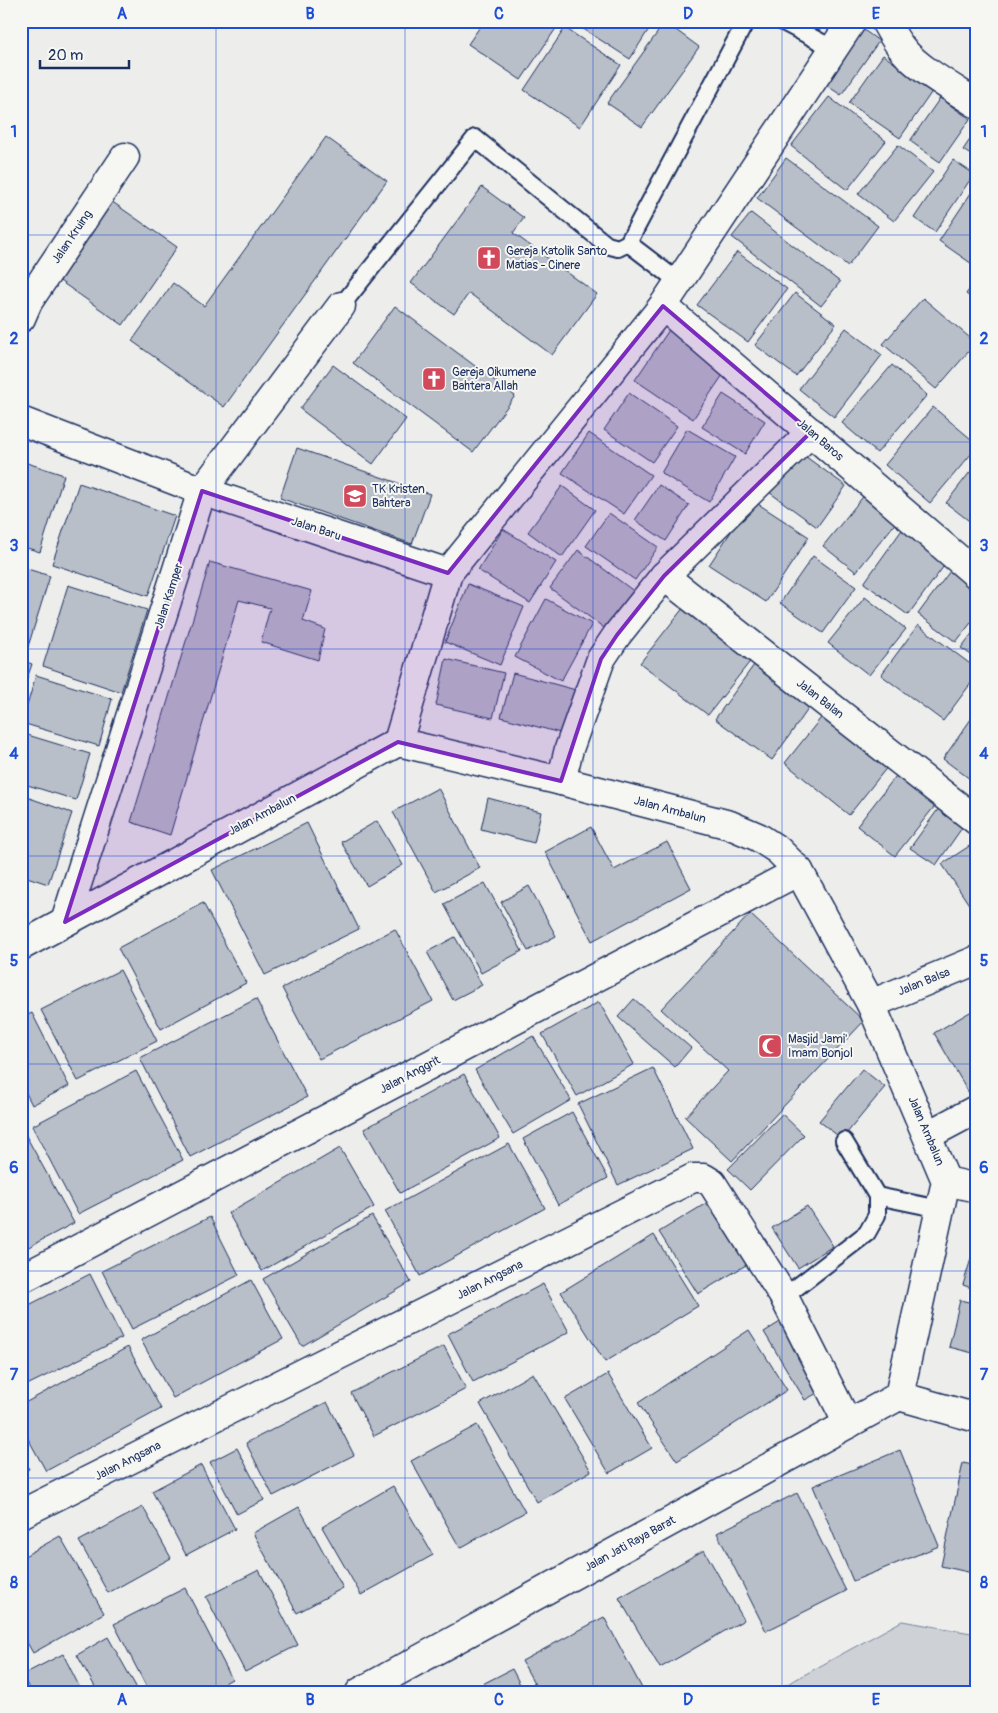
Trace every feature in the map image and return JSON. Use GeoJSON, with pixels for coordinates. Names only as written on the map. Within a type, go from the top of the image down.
{"type":"FeatureCollection","features":[{"type":"Feature","properties":{"kind":"street"},"geometry":{"type":"LineString","coordinates":[[398,742],[448,573],[663,306],[852,21]]}},
{"type":"Feature","properties":{"kind":"street"},"geometry":{"type":"LineString","coordinates":[[885,21],[904,52],[977,104]]}},
{"type":"Feature","properties":{"kind":"street","name":"Jalan Kruing"},"geometry":{"type":"LineString","coordinates":[[21,318],[28,302],[125,157]]}},
{"type":"Feature","properties":{"kind":"street","name":"Jalan Kamper"},"geometry":{"type":"LineString","coordinates":[[64,922],[202,491],[341,306]]}},
{"type":"Feature","properties":{"kind":"street","name":"Jalan Baros"},"geometry":{"type":"LineString","coordinates":[[663,306],[977,575]]}},
{"type":"Feature","properties":{"kind":"street","name":"Jalan Baru"},"geometry":{"type":"LineString","coordinates":[[21,421],[202,491],[448,573]]}},
{"type":"Feature","properties":{"kind":"street"},"geometry":{"type":"LineString","coordinates":[[560,781],[569,749],[601,659],[618,635],[664,576],[811,432]]}},
{"type":"Feature","properties":{"kind":"street","name":"Jalan Balan"},"geometry":{"type":"LineString","coordinates":[[664,576],[977,821]]}},
{"type":"Feature","properties":{"kind":"street","name":"Jalan Ambalun"},"geometry":{"type":"LineString","coordinates":[[26,939],[64,922],[398,742],[560,781],[730,826],[758,837],[778,850],[799,870],[871,1004],[928,1134],[946,1181],[899,1396]]}},
{"type":"Feature","properties":{"kind":"street","name":"Jalan Anggrit"},"geometry":{"type":"LineString","coordinates":[[21,1279],[799,870]]}},
{"type":"Feature","properties":{"kind":"street","name":"Jalan Balsa"},"geometry":{"type":"LineString","coordinates":[[871,1004],[977,960]]}},
{"type":"Feature","properties":{"kind":"street"},"geometry":{"type":"LineString","coordinates":[[928,1134],[977,1110]]}},
{"type":"Feature","properties":{"kind":"street","name":"Jalan Angsana"},"geometry":{"type":"LineString","coordinates":[[21,1514],[693,1178],[704,1178],[712,1183],[784,1297],[848,1424]]}},
{"type":"Feature","properties":{"kind":"street"},"geometry":{"type":"LineString","coordinates":[[946,1181],[977,1188]]}},
{"type":"Feature","properties":{"kind":"street"},"geometry":{"type":"LineString","coordinates":[[899,1396],[977,1418]]}},
{"type":"Feature","properties":{"kind":"street","name":"Jalan Jati Raya Barat"},"geometry":{"type":"LineString","coordinates":[[360,1692],[899,1396]]}},
{"type":"Feature","properties":{"kind":"lane"},"geometry":{"type":"LineString","coordinates":[[341,306],[476,138],[607,245],[618,248],[628,243],[746,21]]}},
{"type":"Feature","properties":{"kind":"lane"},"geometry":{"type":"LineString","coordinates":[[781,21],[834,49]]}},
{"type":"Feature","properties":{"kind":"lane"},"geometry":{"type":"LineString","coordinates":[[628,243],[679,282]]}},
{"type":"Feature","properties":{"kind":"lane"},"geometry":{"type":"LineString","coordinates":[[784,1297],[867,1233],[877,1215],[877,1196],[844,1141]]}},
{"type":"Feature","properties":{"kind":"lane"},"geometry":{"type":"LineString","coordinates":[[877,1196],[940,1209]]}},
{"type":"Feature","properties":{"kind":"highlighted area"},"geometry":{"type":"Polygon","coordinates":[[[663,306],[811,432],[664,576],[617,635],[601,659],[561,781],[398,742],[65,922],[202,491],[448,573],[663,306]]]}},
{"type":"Feature","properties":{"kind":"shaded area"},"geometry":{"type":"Polygon","coordinates":[[[902,1621],[977,1634],[977,1692],[773,1692],[902,1621]]]}},
{"type":"Feature","properties":{"kind":"building"},"geometry":{"type":"Polygon","coordinates":[[[484,21],[561,21],[521,80],[468,44],[484,21]]]}},
{"type":"Feature","properties":{"kind":"building"},"geometry":{"type":"Polygon","coordinates":[[[571,21],[654,21],[630,59],[571,21]]]}},
{"type":"Feature","properties":{"kind":"building"},"geometry":{"type":"Polygon","coordinates":[[[961,21],[977,21],[977,32],[961,21]]]}},
{"type":"Feature","properties":{"kind":"building"},"geometry":{"type":"Polygon","coordinates":[[[665,22],[699,47],[642,127],[607,103],[665,22]]]}},
{"type":"Feature","properties":{"kind":"building"},"geometry":{"type":"Polygon","coordinates":[[[565,28],[621,65],[580,127],[524,90],[565,28]]]}},
{"type":"Feature","properties":{"kind":"building"},"geometry":{"type":"Polygon","coordinates":[[[861,28],[879,41],[841,95],[823,83],[861,28]]]}},
{"type":"Feature","properties":{"kind":"building"},"geometry":{"type":"Polygon","coordinates":[[[883,55],[933,90],[900,138],[849,103],[883,55]]]}},
{"type":"Feature","properties":{"kind":"building"},"geometry":{"type":"Polygon","coordinates":[[[829,97],[886,141],[847,190],[791,146],[829,97]]]}},
{"type":"Feature","properties":{"kind":"building"},"geometry":{"type":"Polygon","coordinates":[[[940,98],[970,119],[940,162],[910,141],[940,98]]]}},
{"type":"Feature","properties":{"kind":"building"},"geometry":{"type":"Polygon","coordinates":[[[977,129],[977,159],[963,150],[977,129]]]}},
{"type":"Feature","properties":{"kind":"building"},"geometry":{"type":"Polygon","coordinates":[[[326,137],[387,181],[224,407],[132,341],[173,283],[204,306],[326,137]]]}},
{"type":"Feature","properties":{"kind":"building"},"geometry":{"type":"Polygon","coordinates":[[[898,145],[933,172],[894,221],[858,194],[898,145]]]}},
{"type":"Feature","properties":{"kind":"building"},"geometry":{"type":"Polygon","coordinates":[[[786,158],[878,226],[848,266],[757,198],[786,158]]]}},
{"type":"Feature","properties":{"kind":"building"},"geometry":{"type":"Polygon","coordinates":[[[953,160],[974,174],[935,232],[914,218],[953,160]]]}},
{"type":"Feature","properties":{"kind":"building"},"geometry":{"type":"Polygon","coordinates":[[[977,184],[977,264],[975,266],[939,241],[977,184]]]}},
{"type":"Feature","properties":{"kind":"building","name":"Gereja Katolik Santo Matias - Cinere"},"geometry":{"type":"Polygon","coordinates":[[[482,187],[524,218],[513,233],[597,294],[552,355],[469,293],[454,314],[411,283],[482,187]]]}},
{"type":"Feature","properties":{"kind":"building"},"geometry":{"type":"Polygon","coordinates":[[[111,201],[177,247],[123,325],[57,279],[111,201]]]}},
{"type":"Feature","properties":{"kind":"building"},"geometry":{"type":"Polygon","coordinates":[[[751,213],[840,282],[821,306],[732,237],[751,213]]]}},
{"type":"Feature","properties":{"kind":"building"},"geometry":{"type":"Polygon","coordinates":[[[737,252],[787,289],[748,342],[697,305],[737,252]]]}},
{"type":"Feature","properties":{"kind":"building"},"geometry":{"type":"Polygon","coordinates":[[[977,279],[977,302],[966,294],[977,279]]]}},
{"type":"Feature","properties":{"kind":"building"},"geometry":{"type":"Polygon","coordinates":[[[795,293],[836,324],[796,376],[755,345],[795,293]]]}},
{"type":"Feature","properties":{"kind":"building"},"geometry":{"type":"Polygon","coordinates":[[[923,298],[976,343],[936,389],[883,344],[923,298]]]}},
{"type":"Feature","properties":{"kind":"building","name":"Gereja Oikumene Bahtera Allah"},"geometry":{"type":"Polygon","coordinates":[[[395,306],[515,396],[473,452],[353,363],[395,306]]]}},
{"type":"Feature","properties":{"kind":"building"},"geometry":{"type":"Polygon","coordinates":[[[671,327],[729,366],[693,419],[635,380],[671,327]]]}},
{"type":"Feature","properties":{"kind":"building"},"geometry":{"type":"Polygon","coordinates":[[[846,328],[882,355],[834,417],[799,389],[846,328]]]}},
{"type":"Feature","properties":{"kind":"building"},"geometry":{"type":"Polygon","coordinates":[[[333,365],[406,419],[373,464],[300,409],[333,365]]]}},
{"type":"Feature","properties":{"kind":"building"},"geometry":{"type":"Polygon","coordinates":[[[892,365],[927,395],[877,453],[842,423],[892,365]]]}},
{"type":"Feature","properties":{"kind":"building"},"geometry":{"type":"Polygon","coordinates":[[[629,393],[677,426],[652,462],[604,430],[629,393]]]}},
{"type":"Feature","properties":{"kind":"building"},"geometry":{"type":"Polygon","coordinates":[[[723,394],[765,421],[745,454],[702,427],[723,394]]]}},
{"type":"Feature","properties":{"kind":"building"},"geometry":{"type":"Polygon","coordinates":[[[933,407],[977,444],[977,447],[930,503],[885,465],[933,407]]]}},
{"type":"Feature","properties":{"kind":"building"},"geometry":{"type":"Polygon","coordinates":[[[687,429],[735,457],[709,502],[661,473],[687,429]]]}},
{"type":"Feature","properties":{"kind":"building"},"geometry":{"type":"Polygon","coordinates":[[[589,433],[651,475],[624,514],[562,473],[589,433]]]}},
{"type":"Feature","properties":{"kind":"building","name":"TK Kristen Bahtera"},"geometry":{"type":"Polygon","coordinates":[[[297,448],[430,494],[412,544],[280,498],[297,448]]]}},
{"type":"Feature","properties":{"kind":"building"},"geometry":{"type":"Polygon","coordinates":[[[798,451],[846,486],[817,527],[769,492],[798,451]]]}},
{"type":"Feature","properties":{"kind":"building"},"geometry":{"type":"Polygon","coordinates":[[[21,461],[64,475],[40,552],[21,546],[21,461]]]}},
{"type":"Feature","properties":{"kind":"building"},"geometry":{"type":"Polygon","coordinates":[[[977,463],[977,527],[946,503],[977,463]]]}},
{"type":"Feature","properties":{"kind":"building"},"geometry":{"type":"Polygon","coordinates":[[[79,483],[175,516],[148,596],[52,564],[79,483]]]}},
{"type":"Feature","properties":{"kind":"building"},"geometry":{"type":"Polygon","coordinates":[[[659,485],[689,505],[666,541],[635,520],[659,485]]]}},
{"type":"Feature","properties":{"kind":"building"},"geometry":{"type":"Polygon","coordinates":[[[562,486],[595,510],[562,557],[528,532],[562,486]]]}},
{"type":"Feature","properties":{"kind":"building"},"geometry":{"type":"Polygon","coordinates":[[[866,493],[898,520],[856,572],[823,546],[866,493]]]}},
{"type":"Feature","properties":{"kind":"building"},"geometry":{"type":"Polygon","coordinates":[[[752,500],[809,537],[766,602],[709,565],[752,500]]]}},
{"type":"Feature","properties":{"kind":"building"},"geometry":{"type":"Polygon","coordinates":[[[609,513],[658,547],[635,580],[586,546],[609,513]]]}},
{"type":"Feature","properties":{"kind":"building"},"geometry":{"type":"Polygon","coordinates":[[[904,527],[949,559],[908,615],[864,583],[904,527]]]}},
{"type":"Feature","properties":{"kind":"building"},"geometry":{"type":"Polygon","coordinates":[[[503,529],[556,562],[530,603],[478,570],[503,529]]]}},
{"type":"Feature","properties":{"kind":"building"},"geometry":{"type":"Polygon","coordinates":[[[578,550],[639,595],[611,633],[550,588],[578,550]]]}},
{"type":"Feature","properties":{"kind":"building"},"geometry":{"type":"Polygon","coordinates":[[[813,556],[856,587],[823,633],[780,603],[813,556]]]}},
{"type":"Feature","properties":{"kind":"building"},"geometry":{"type":"Polygon","coordinates":[[[210,562],[312,591],[303,621],[325,629],[318,660],[261,642],[270,608],[239,600],[170,835],[131,822],[210,562]]]}},
{"type":"Feature","properties":{"kind":"building"},"geometry":{"type":"Polygon","coordinates":[[[21,567],[50,576],[26,653],[21,651],[21,567]]]}},
{"type":"Feature","properties":{"kind":"building"},"geometry":{"type":"Polygon","coordinates":[[[953,567],[977,586],[977,615],[956,642],[918,614],[953,567]]]}},
{"type":"Feature","properties":{"kind":"building"},"geometry":{"type":"Polygon","coordinates":[[[468,584],[524,607],[500,665],[445,642],[468,584]]]}},
{"type":"Feature","properties":{"kind":"building"},"geometry":{"type":"Polygon","coordinates":[[[68,585],[147,610],[121,692],[43,666],[68,585]]]}},
{"type":"Feature","properties":{"kind":"building"},"geometry":{"type":"Polygon","coordinates":[[[865,597],[906,629],[869,675],[828,643],[865,597]]]}},
{"type":"Feature","properties":{"kind":"building"},"geometry":{"type":"Polygon","coordinates":[[[546,599],[592,624],[561,681],[515,657],[546,599]]]}},
{"type":"Feature","properties":{"kind":"building"},"geometry":{"type":"Polygon","coordinates":[[[684,607],[752,659],[708,715],[640,663],[684,607]]]}},
{"type":"Feature","properties":{"kind":"building"},"geometry":{"type":"Polygon","coordinates":[[[918,625],[977,669],[977,675],[943,721],[881,675],[918,625]]]}},
{"type":"Feature","properties":{"kind":"building"},"geometry":{"type":"Polygon","coordinates":[[[977,627],[977,659],[961,648],[977,627]]]}},
{"type":"Feature","properties":{"kind":"building"},"geometry":{"type":"Polygon","coordinates":[[[759,658],[816,698],[772,760],[715,719],[759,658]]]}},
{"type":"Feature","properties":{"kind":"building"},"geometry":{"type":"Polygon","coordinates":[[[446,659],[504,673],[493,718],[436,705],[446,659]]]}},
{"type":"Feature","properties":{"kind":"building"},"geometry":{"type":"Polygon","coordinates":[[[21,660],[32,664],[21,696],[21,660]]]}},
{"type":"Feature","properties":{"kind":"building"},"geometry":{"type":"Polygon","coordinates":[[[513,673],[576,690],[564,734],[501,717],[513,673]]]}},
{"type":"Feature","properties":{"kind":"building"},"geometry":{"type":"Polygon","coordinates":[[[36,675],[112,699],[99,746],[22,723],[36,675]]]}},
{"type":"Feature","properties":{"kind":"building"},"geometry":{"type":"Polygon","coordinates":[[[976,712],[977,778],[974,782],[943,759],[976,712]]]}},
{"type":"Feature","properties":{"kind":"building"},"geometry":{"type":"Polygon","coordinates":[[[824,714],[888,766],[849,815],[785,763],[824,714]]]}},
{"type":"Feature","properties":{"kind":"building"},"geometry":{"type":"Polygon","coordinates":[[[21,733],[90,754],[76,800],[21,783],[21,733]]]}},
{"type":"Feature","properties":{"kind":"building"},"geometry":{"type":"Polygon","coordinates":[[[899,772],[938,802],[895,856],[857,826],[899,772]]]}},
{"type":"Feature","properties":{"kind":"building"},"geometry":{"type":"Polygon","coordinates":[[[438,788],[480,868],[436,892],[393,812],[438,788]]]}},
{"type":"Feature","properties":{"kind":"building"},"geometry":{"type":"Polygon","coordinates":[[[21,795],[72,813],[48,884],[21,875],[21,795]]]}},
{"type":"Feature","properties":{"kind":"building"},"geometry":{"type":"Polygon","coordinates":[[[488,798],[541,812],[534,843],[481,829],[488,798]]]}},
{"type":"Feature","properties":{"kind":"building"},"geometry":{"type":"Polygon","coordinates":[[[939,808],[964,825],[936,865],[910,848],[939,808]]]}},
{"type":"Feature","properties":{"kind":"building"},"geometry":{"type":"Polygon","coordinates":[[[377,821],[403,865],[367,886],[341,842],[377,821]]]}},
{"type":"Feature","properties":{"kind":"building"},"geometry":{"type":"Polygon","coordinates":[[[307,823],[359,929],[265,975],[212,870],[307,823]]]}},
{"type":"Feature","properties":{"kind":"building"},"geometry":{"type":"Polygon","coordinates":[[[591,827],[614,870],[667,842],[691,888],[592,941],[545,852],[591,827]]]}},
{"type":"Feature","properties":{"kind":"building"},"geometry":{"type":"Polygon","coordinates":[[[977,841],[977,915],[976,915],[942,864],[977,841]]]}},
{"type":"Feature","properties":{"kind":"building"},"geometry":{"type":"Polygon","coordinates":[[[485,883],[522,951],[481,973],[444,904],[485,883]]]}},
{"type":"Feature","properties":{"kind":"building"},"geometry":{"type":"Polygon","coordinates":[[[529,886],[556,936],[528,951],[501,902],[529,886]]]}},
{"type":"Feature","properties":{"kind":"building"},"geometry":{"type":"Polygon","coordinates":[[[203,903],[246,983],[161,1029],[118,948],[203,903]]]}},
{"type":"Feature","properties":{"kind":"building","name":"Masjid Jami' Imam Bonjol"},"geometry":{"type":"Polygon","coordinates":[[[750,914],[864,1021],[732,1161],[685,1117],[728,1071],[661,1009],[750,914]]]}},
{"type":"Feature","properties":{"kind":"building"},"geometry":{"type":"Polygon","coordinates":[[[395,929],[433,1001],[319,1059],[282,988],[395,929]]]}},
{"type":"Feature","properties":{"kind":"building"},"geometry":{"type":"Polygon","coordinates":[[[455,937],[482,985],[453,1000],[427,952],[455,937]]]}},
{"type":"Feature","properties":{"kind":"building"},"geometry":{"type":"Polygon","coordinates":[[[120,970],[157,1041],[78,1081],[41,1010],[120,970]]]}},
{"type":"Feature","properties":{"kind":"building"},"geometry":{"type":"Polygon","coordinates":[[[256,999],[307,1097],[190,1157],[140,1058],[256,999]]]}},
{"type":"Feature","properties":{"kind":"building"},"geometry":{"type":"Polygon","coordinates":[[[634,999],[691,1048],[675,1067],[618,1017],[634,999]]]}},
{"type":"Feature","properties":{"kind":"building"},"geometry":{"type":"Polygon","coordinates":[[[599,1002],[634,1064],[577,1096],[542,1034],[599,1002]]]}},
{"type":"Feature","properties":{"kind":"building"},"geometry":{"type":"Polygon","coordinates":[[[977,1008],[977,1098],[973,1100],[934,1033],[977,1008]]]}},
{"type":"Feature","properties":{"kind":"building"},"geometry":{"type":"Polygon","coordinates":[[[32,1013],[69,1086],[32,1105],[21,1083],[21,1018],[32,1013]]]}},
{"type":"Feature","properties":{"kind":"building"},"geometry":{"type":"Polygon","coordinates":[[[533,1036],[571,1100],[513,1134],[475,1070],[533,1036]]]}},
{"type":"Feature","properties":{"kind":"building"},"geometry":{"type":"Polygon","coordinates":[[[653,1068],[693,1149],[618,1185],[578,1104],[653,1068]]]}},
{"type":"Feature","properties":{"kind":"building"},"geometry":{"type":"Polygon","coordinates":[[[862,1069],[885,1087],[842,1139],[819,1121],[862,1069]]]}},
{"type":"Feature","properties":{"kind":"building"},"geometry":{"type":"Polygon","coordinates":[[[136,1071],[183,1160],[78,1214],[32,1126],[136,1071]]]}},
{"type":"Feature","properties":{"kind":"building"},"geometry":{"type":"Polygon","coordinates":[[[464,1074],[500,1138],[400,1193],[364,1129],[464,1074]]]}},
{"type":"Feature","properties":{"kind":"building"},"geometry":{"type":"Polygon","coordinates":[[[572,1112],[608,1178],[558,1205],[523,1139],[572,1112]]]}},
{"type":"Feature","properties":{"kind":"building"},"geometry":{"type":"Polygon","coordinates":[[[782,1114],[804,1135],[750,1190],[728,1169],[782,1114]]]}},
{"type":"Feature","properties":{"kind":"building"},"geometry":{"type":"Polygon","coordinates":[[[25,1134],[74,1223],[21,1251],[21,1136],[25,1134]]]}},
{"type":"Feature","properties":{"kind":"building"},"geometry":{"type":"Polygon","coordinates":[[[509,1144],[545,1208],[420,1276],[385,1211],[509,1144]]]}},
{"type":"Feature","properties":{"kind":"building"},"geometry":{"type":"Polygon","coordinates":[[[340,1148],[374,1207],[262,1271],[228,1213],[340,1148]]]}},
{"type":"Feature","properties":{"kind":"building"},"geometry":{"type":"Polygon","coordinates":[[[718,1196],[756,1259],[698,1294],[659,1232],[718,1196]]]}},
{"type":"Feature","properties":{"kind":"building"},"geometry":{"type":"Polygon","coordinates":[[[807,1206],[833,1246],[798,1268],[772,1228],[807,1206]]]}},
{"type":"Feature","properties":{"kind":"building"},"geometry":{"type":"Polygon","coordinates":[[[372,1216],[411,1282],[302,1346],[263,1279],[372,1216]]]}},
{"type":"Feature","properties":{"kind":"building"},"geometry":{"type":"Polygon","coordinates":[[[210,1217],[239,1275],[132,1329],[102,1271],[210,1217]]]}},
{"type":"Feature","properties":{"kind":"building"},"geometry":{"type":"Polygon","coordinates":[[[654,1235],[698,1306],[605,1362],[561,1292],[654,1235]]]}},
{"type":"Feature","properties":{"kind":"building"},"geometry":{"type":"Polygon","coordinates":[[[977,1239],[977,1290],[963,1285],[977,1239]]]}},
{"type":"Feature","properties":{"kind":"building"},"geometry":{"type":"Polygon","coordinates":[[[90,1274],[122,1338],[21,1388],[21,1309],[90,1274]]]}},
{"type":"Feature","properties":{"kind":"building"},"geometry":{"type":"Polygon","coordinates":[[[251,1280],[283,1339],[173,1398],[141,1340],[251,1280]]]}},
{"type":"Feature","properties":{"kind":"building"},"geometry":{"type":"Polygon","coordinates":[[[543,1284],[569,1332],[473,1382],[448,1334],[543,1284]]]}},
{"type":"Feature","properties":{"kind":"building"},"geometry":{"type":"Polygon","coordinates":[[[960,1300],[977,1304],[977,1354],[949,1347],[960,1300]]]}},
{"type":"Feature","properties":{"kind":"building"},"geometry":{"type":"Polygon","coordinates":[[[785,1319],[826,1388],[805,1400],[764,1332],[785,1319]]]}},
{"type":"Feature","properties":{"kind":"building"},"geometry":{"type":"Polygon","coordinates":[[[749,1330],[787,1390],[677,1461],[638,1403],[749,1330]]]}},
{"type":"Feature","properties":{"kind":"building"},"geometry":{"type":"Polygon","coordinates":[[[444,1346],[466,1389],[374,1436],[351,1393],[444,1346]]]}},
{"type":"Feature","properties":{"kind":"building"},"geometry":{"type":"Polygon","coordinates":[[[128,1347],[161,1409],[46,1471],[21,1426],[21,1405],[128,1347]]]}},
{"type":"Feature","properties":{"kind":"building"},"geometry":{"type":"Polygon","coordinates":[[[533,1373],[591,1471],[537,1502],[480,1404],[533,1373]]]}},
{"type":"Feature","properties":{"kind":"building"},"geometry":{"type":"Polygon","coordinates":[[[608,1374],[652,1448],[609,1473],[565,1399],[608,1374]]]}},
{"type":"Feature","properties":{"kind":"building"},"geometry":{"type":"Polygon","coordinates":[[[327,1402],[354,1455],[273,1496],[246,1443],[327,1402]]]}},
{"type":"Feature","properties":{"kind":"building"},"geometry":{"type":"Polygon","coordinates":[[[477,1425],[525,1512],[460,1548],[411,1461],[477,1425]]]}},
{"type":"Feature","properties":{"kind":"building"},"geometry":{"type":"Polygon","coordinates":[[[237,1448],[264,1500],[237,1514],[210,1462],[237,1448]]]}},
{"type":"Feature","properties":{"kind":"building"},"geometry":{"type":"Polygon","coordinates":[[[900,1450],[939,1546],[853,1581],[813,1486],[900,1450]]]}},
{"type":"Feature","properties":{"kind":"building"},"geometry":{"type":"Polygon","coordinates":[[[21,1455],[29,1469],[21,1473],[21,1455]]]}},
{"type":"Feature","properties":{"kind":"building"},"geometry":{"type":"Polygon","coordinates":[[[963,1463],[977,1466],[977,1574],[941,1566],[963,1463]]]}},
{"type":"Feature","properties":{"kind":"building"},"geometry":{"type":"Polygon","coordinates":[[[201,1465],[235,1529],[186,1555],[152,1491],[201,1465]]]}},
{"type":"Feature","properties":{"kind":"building"},"geometry":{"type":"Polygon","coordinates":[[[393,1486],[433,1555],[361,1595],[322,1527],[393,1486]]]}},
{"type":"Feature","properties":{"kind":"building"},"geometry":{"type":"Polygon","coordinates":[[[797,1493],[846,1591],[766,1631],[717,1533],[797,1493]]]}},
{"type":"Feature","properties":{"kind":"building"},"geometry":{"type":"Polygon","coordinates":[[[143,1507],[171,1558],[108,1593],[79,1541],[143,1507]]]}},
{"type":"Feature","properties":{"kind":"building"},"geometry":{"type":"Polygon","coordinates":[[[299,1507],[343,1588],[297,1613],[253,1533],[299,1507]]]}},
{"type":"Feature","properties":{"kind":"building"},"geometry":{"type":"Polygon","coordinates":[[[60,1536],[104,1613],[33,1653],[21,1632],[21,1558],[60,1536]]]}},
{"type":"Feature","properties":{"kind":"building"},"geometry":{"type":"Polygon","coordinates":[[[704,1550],[744,1620],[660,1668],[619,1598],[704,1550]]]}},
{"type":"Feature","properties":{"kind":"building"},"geometry":{"type":"Polygon","coordinates":[[[259,1570],[298,1645],[245,1672],[206,1597],[259,1570]]]}},
{"type":"Feature","properties":{"kind":"building"},"geometry":{"type":"Polygon","coordinates":[[[185,1588],[232,1679],[208,1692],[149,1692],[114,1624],[185,1588]]]}},
{"type":"Feature","properties":{"kind":"building"},"geometry":{"type":"Polygon","coordinates":[[[604,1617],[644,1692],[539,1692],[522,1661],[604,1617]]]}},
{"type":"Feature","properties":{"kind":"building"},"geometry":{"type":"Polygon","coordinates":[[[108,1637],[139,1692],[98,1692],[77,1655],[108,1637]]]}},
{"type":"Feature","properties":{"kind":"building"},"geometry":{"type":"Polygon","coordinates":[[[63,1654],[82,1692],[31,1692],[22,1675],[63,1654]]]}},
{"type":"Feature","properties":{"kind":"building"},"geometry":{"type":"Polygon","coordinates":[[[512,1669],[524,1692],[467,1692],[512,1669]]]}},
{"type":"Feature","properties":{"kind":"place","name":"Gereja Katolik Santo Matias - Cinere"},"geometry":{"type":"Point","coordinates":[489,258]}},
{"type":"Feature","properties":{"kind":"place","name":"Gereja Oikumene Bahtera Allah"},"geometry":{"type":"Point","coordinates":[434,379]}},
{"type":"Feature","properties":{"kind":"place","name":"TK Kristen Bahtera"},"geometry":{"type":"Point","coordinates":[355,496]}},
{"type":"Feature","properties":{"kind":"place","name":"Masjid Jami' Imam Bonjol"},"geometry":{"type":"Point","coordinates":[770,1046]}}]}
